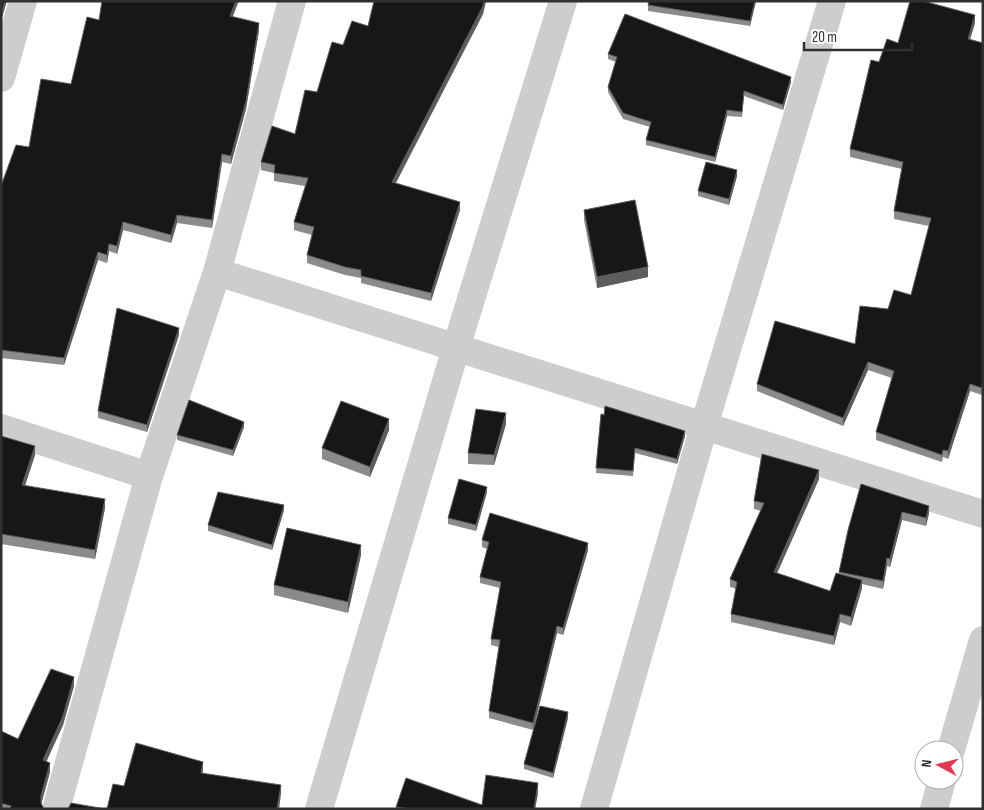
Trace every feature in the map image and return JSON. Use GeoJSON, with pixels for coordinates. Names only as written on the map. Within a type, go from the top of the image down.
{"type":"FeatureCollection","features":[{"type":"Feature","properties":{"kind":"street"},"geometry":{"type":"LineString","coordinates":[[1,78],[23,1]]}},
{"type":"Feature","properties":{"kind":"street"},"geometry":{"type":"LineString","coordinates":[[56,809],[149,476],[216,272],[292,1]]}},
{"type":"Feature","properties":{"kind":"street"},"geometry":{"type":"LineString","coordinates":[[320,809],[456,348],[563,1]]}},
{"type":"Feature","properties":{"kind":"street"},"geometry":{"type":"LineString","coordinates":[[594,809],[704,426],[832,1]]}},
{"type":"Feature","properties":{"kind":"street"},"geometry":{"type":"LineString","coordinates":[[216,272],[983,514]]}},
{"type":"Feature","properties":{"kind":"street"},"geometry":{"type":"LineString","coordinates":[[1,428],[149,476]]}},
{"type":"Feature","properties":{"kind":"street"},"geometry":{"type":"LineString","coordinates":[[954,740],[983,640]]}},
{"type":"Feature","properties":{"kind":"street"},"geometry":{"type":"LineString","coordinates":[[934,809],[939,790]]}},
{"type":"Feature","properties":{"kind":"building"},"geometry":{"type":"Polygon","coordinates":[[[1,1],[5,1],[1,15],[1,1]]]}},
{"type":"Feature","properties":{"kind":"building"},"geometry":{"type":"Polygon","coordinates":[[[102,1],[236,1],[230,16],[259,23],[246,101],[231,156],[222,154],[212,220],[177,215],[171,235],[123,222],[117,246],[109,244],[107,255],[98,252],[64,358],[1,350],[1,186],[16,145],[29,147],[41,79],[71,84],[87,17],[99,20],[102,1]]]}},
{"type":"Feature","properties":{"kind":"building"},"geometry":{"type":"Polygon","coordinates":[[[374,1],[484,1],[392,182],[460,202],[431,293],[361,276],[361,270],[307,255],[314,227],[294,222],[308,178],[274,173],[275,165],[261,162],[272,126],[295,134],[305,90],[317,92],[332,42],[343,45],[352,21],[368,26],[374,1]]]}},
{"type":"Feature","properties":{"kind":"building"},"geometry":{"type":"Polygon","coordinates":[[[649,1],[755,1],[750,21],[648,5],[649,1]]]}},
{"type":"Feature","properties":{"kind":"building"},"geometry":{"type":"Polygon","coordinates":[[[910,1],[923,1],[975,15],[968,39],[983,43],[982,388],[970,384],[948,451],[943,450],[942,455],[876,432],[894,371],[868,362],[843,418],[757,384],[775,321],[855,344],[860,306],[888,309],[894,290],[911,295],[931,218],[894,211],[903,162],[850,149],[871,60],[879,62],[887,39],[898,43],[910,1]]]}},
{"type":"Feature","properties":{"kind":"building"},"geometry":{"type":"Polygon","coordinates":[[[625,14],[791,77],[783,105],[744,91],[742,112],[727,110],[715,157],[646,140],[651,122],[623,113],[608,87],[617,57],[608,54],[625,14]]]}},
{"type":"Feature","properties":{"kind":"building"},"geometry":{"type":"Polygon","coordinates":[[[706,162],[737,170],[729,199],[698,191],[706,162]]]}},
{"type":"Feature","properties":{"kind":"building"},"geometry":{"type":"Polygon","coordinates":[[[635,200],[648,267],[597,277],[584,210],[635,200]]]}},
{"type":"Feature","properties":{"kind":"building"},"geometry":{"type":"Polygon","coordinates":[[[117,308],[179,328],[147,425],[98,411],[117,308]]]}},
{"type":"Feature","properties":{"kind":"building"},"geometry":{"type":"Polygon","coordinates":[[[189,400],[244,422],[233,450],[177,435],[189,400]]]}},
{"type":"Feature","properties":{"kind":"building"},"geometry":{"type":"Polygon","coordinates":[[[341,401],[389,419],[370,467],[322,448],[341,401]]]}},
{"type":"Feature","properties":{"kind":"building"},"geometry":{"type":"Polygon","coordinates":[[[605,406],[685,431],[677,459],[635,448],[633,471],[596,468],[601,414],[604,415],[605,406]]]}},
{"type":"Feature","properties":{"kind":"building"},"geometry":{"type":"Polygon","coordinates":[[[476,409],[506,413],[494,455],[468,453],[476,409]]]}},
{"type":"Feature","properties":{"kind":"building"},"geometry":{"type":"Polygon","coordinates":[[[1,436],[35,446],[22,485],[105,499],[95,550],[1,534],[1,436]]]}},
{"type":"Feature","properties":{"kind":"building"},"geometry":{"type":"Polygon","coordinates":[[[762,454],[819,470],[774,572],[830,591],[836,573],[862,580],[851,617],[840,614],[834,636],[731,614],[737,582],[730,579],[764,503],[754,501],[762,454]]]}},
{"type":"Feature","properties":{"kind":"building"},"geometry":{"type":"Polygon","coordinates":[[[459,479],[487,487],[476,525],[448,518],[459,479]]]}},
{"type":"Feature","properties":{"kind":"building"},"geometry":{"type":"Polygon","coordinates":[[[861,484],[929,506],[926,518],[902,512],[890,559],[887,558],[883,581],[839,572],[861,484]]]}},
{"type":"Feature","properties":{"kind":"building"},"geometry":{"type":"Polygon","coordinates":[[[218,492],[284,505],[272,545],[208,525],[218,492]]]}},
{"type":"Feature","properties":{"kind":"building"},"geometry":{"type":"Polygon","coordinates":[[[490,513],[588,543],[563,628],[557,626],[533,723],[489,711],[500,640],[491,639],[501,582],[480,577],[489,542],[482,540],[490,513]]]}},
{"type":"Feature","properties":{"kind":"building"},"geometry":{"type":"Polygon","coordinates":[[[287,528],[361,545],[348,602],[274,585],[287,528]]]}},
{"type":"Feature","properties":{"kind":"building"},"geometry":{"type":"Polygon","coordinates":[[[51,669],[74,677],[63,716],[43,760],[50,763],[41,796],[41,803],[44,809],[10,809],[11,806],[1,803],[1,731],[18,739],[51,669]]]}},
{"type":"Feature","properties":{"kind":"building"},"geometry":{"type":"Polygon","coordinates":[[[540,706],[568,712],[553,773],[524,764],[540,706]]]}},
{"type":"Feature","properties":{"kind":"building"},"geometry":{"type":"Polygon","coordinates":[[[136,743],[203,762],[201,773],[281,785],[277,809],[107,809],[113,784],[124,786],[136,743]]]}},
{"type":"Feature","properties":{"kind":"building"},"geometry":{"type":"Polygon","coordinates":[[[486,775],[538,783],[534,809],[411,809],[396,807],[406,778],[482,805],[486,775]]]}},
{"type":"Feature","properties":{"kind":"building"},"geometry":{"type":"Polygon","coordinates":[[[71,803],[105,809],[68,809],[71,803]]]}}]}
